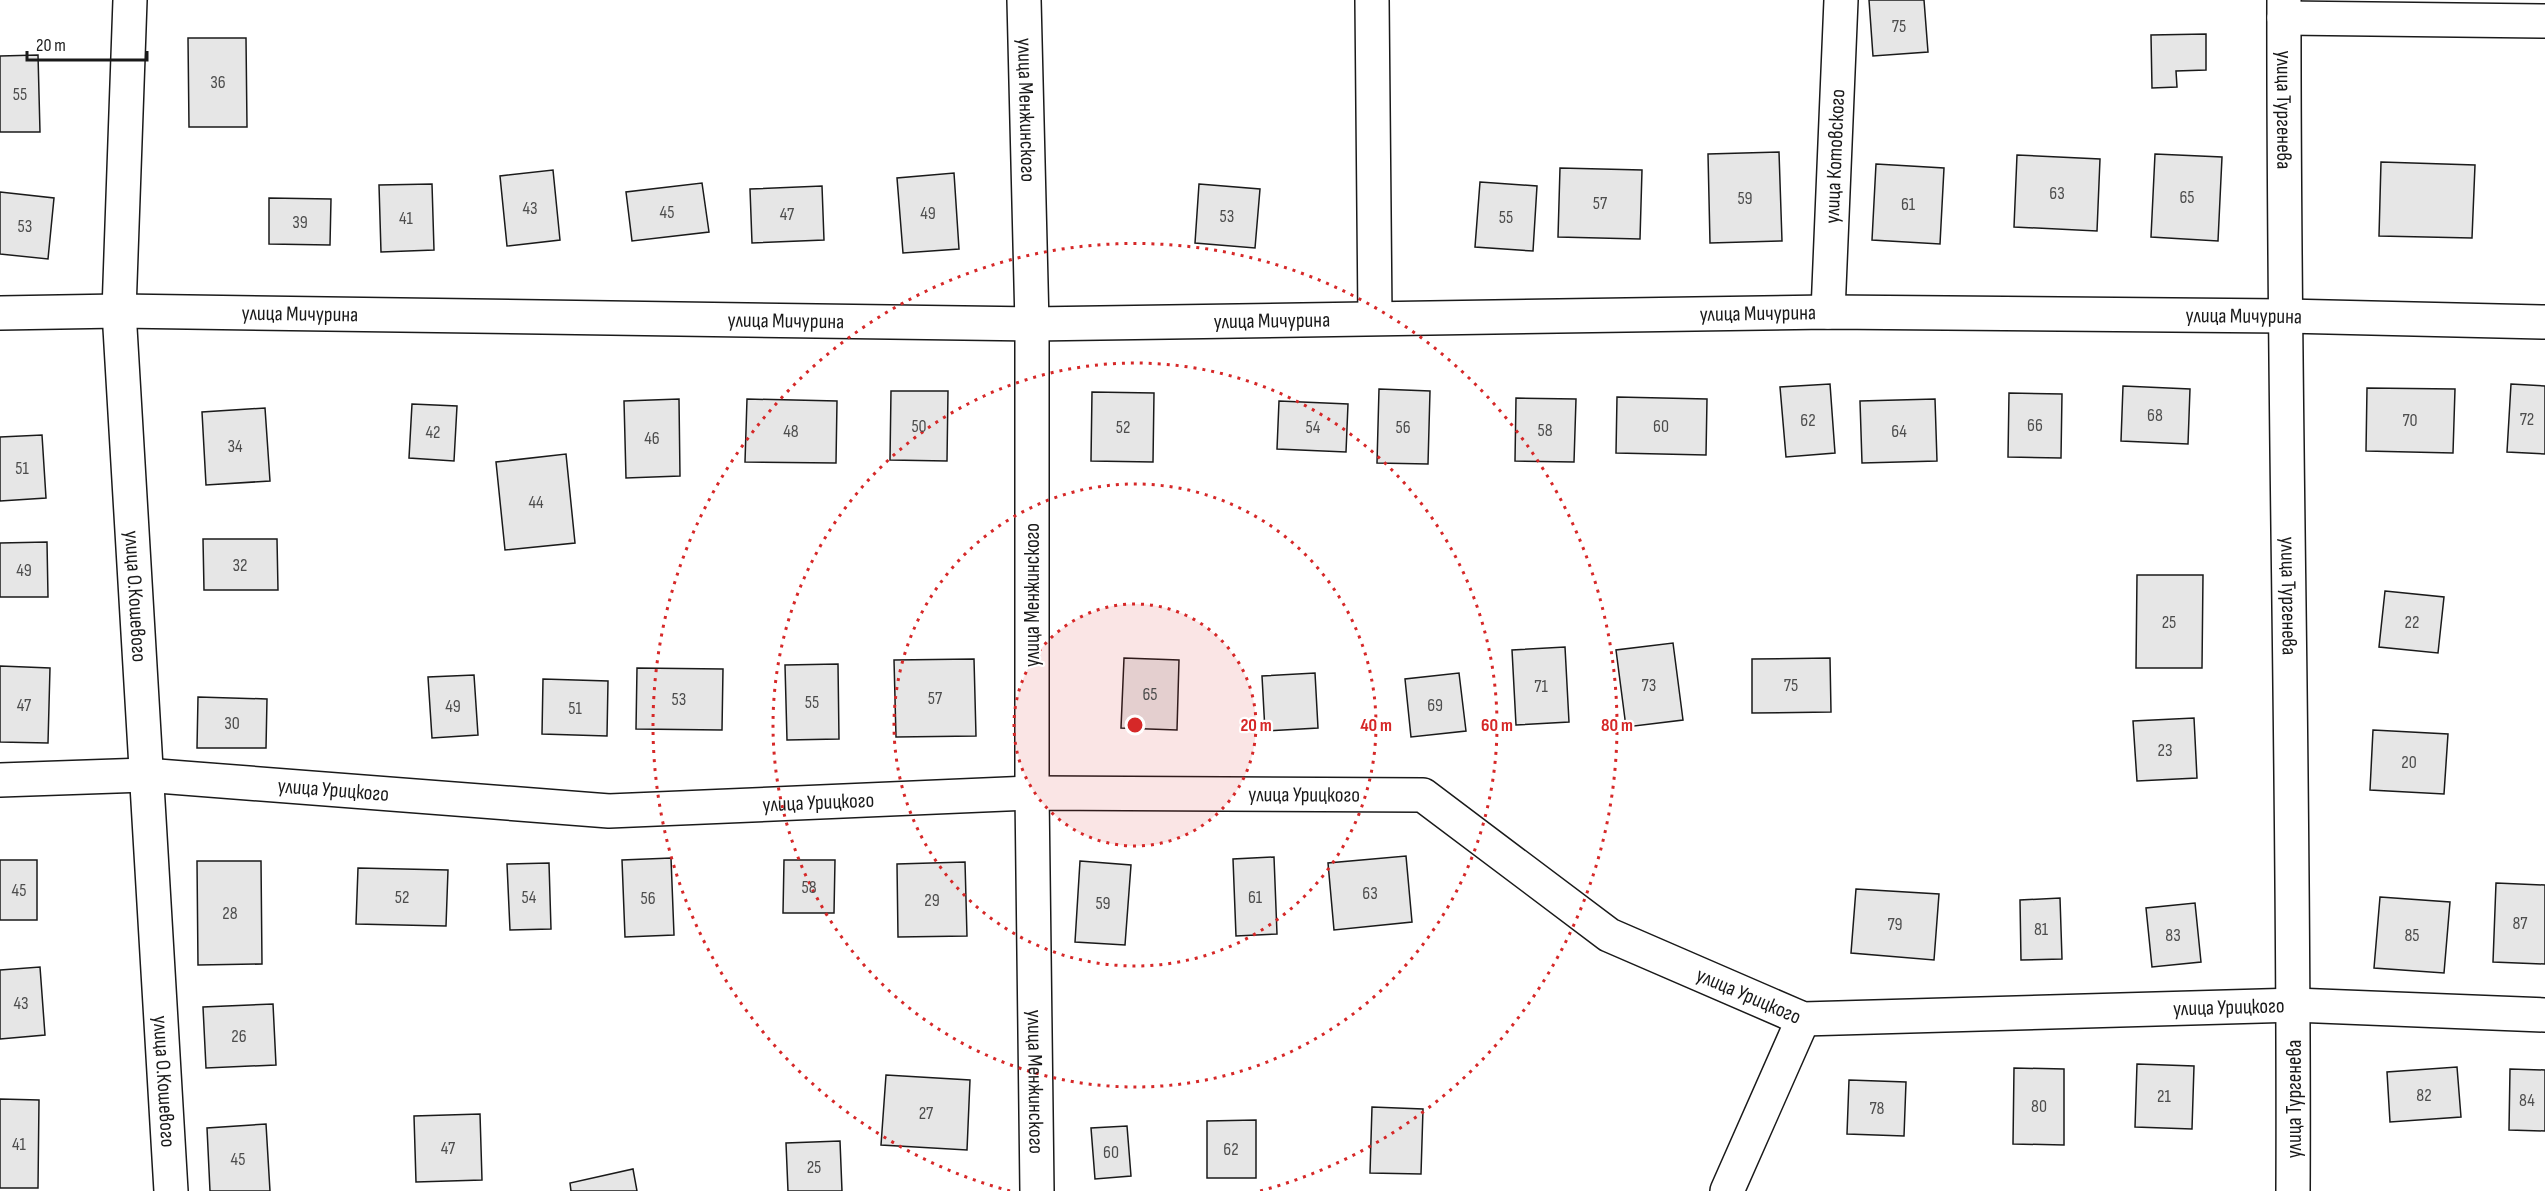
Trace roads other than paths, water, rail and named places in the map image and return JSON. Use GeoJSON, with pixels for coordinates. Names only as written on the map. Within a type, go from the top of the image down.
{"type":"FeatureCollection","features":[{"type":"Feature","properties":{"kind":"street","name":"улица О.Кошевого"},"geometry":{"type":"LineString","coordinates":[[130,0],[119,311],[171,1191]]}},
{"type":"Feature","properties":{"kind":"street","name":"улица Менжинского"},"geometry":{"type":"LineString","coordinates":[[1024,0],[1032,324],[1032,793],[1037,1191]]}},
{"type":"Feature","properties":{"kind":"street"},"geometry":{"type":"LineString","coordinates":[[1372,0],[1375,318]]}},
{"type":"Feature","properties":{"kind":"street","name":"улица Котовского"},"geometry":{"type":"LineString","coordinates":[[1828,312],[1841,0]]}},
{"type":"Feature","properties":{"kind":"street"},"geometry":{"type":"LineString","coordinates":[[2284,9],[2545,21]]}},
{"type":"Feature","properties":{"kind":"street","name":"улица Тургенева"},"geometry":{"type":"LineString","coordinates":[[2284,9],[2284,316],[2294,1005],[2293,1191]]}},
{"type":"Feature","properties":{"kind":"street","name":"улица Мичурина"},"geometry":{"type":"LineString","coordinates":[[0,313],[119,311],[1032,324],[1828,312],[2284,316],[2545,322]]}},
{"type":"Feature","properties":{"kind":"street","name":"улица Урицкого"},"geometry":{"type":"LineString","coordinates":[[0,780],[145,775],[609,811],[1032,793],[1423,795],[1609,935],[1803,1019],[2294,1005],[2545,1015]]}},
{"type":"Feature","properties":{"kind":"street"},"geometry":{"type":"LineString","coordinates":[[1727,1191],[1803,1019]]}}]}
